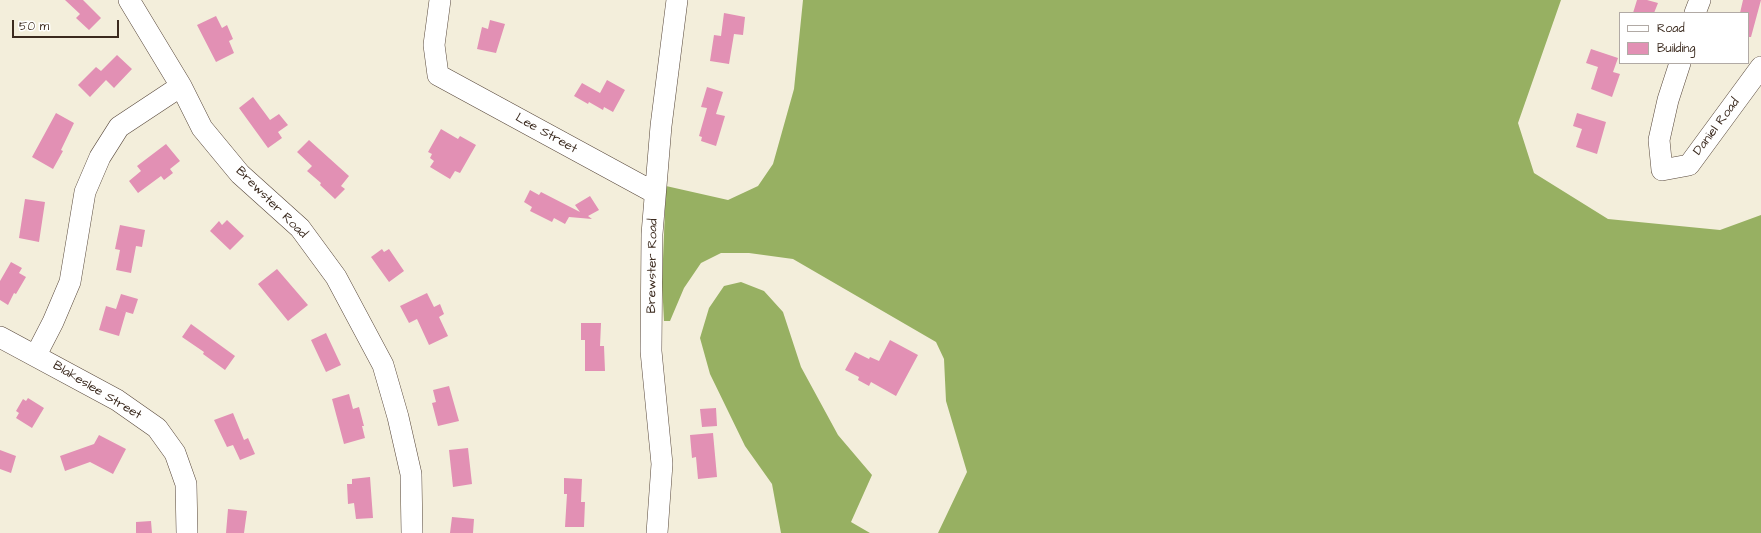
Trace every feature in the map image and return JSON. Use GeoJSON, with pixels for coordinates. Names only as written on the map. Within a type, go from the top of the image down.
{"type":"FeatureCollection","features":[{"type":"Feature","properties":{"kind":"street","name":"Brewster Road"},"geometry":{"type":"LineString","coordinates":[[129,0],[181,86],[202,128],[240,174],[300,228],[336,277],[383,365],[398,417],[411,474],[412,533]]}},
{"type":"Feature","properties":{"kind":"street","name":"Lee Street"},"geometry":{"type":"LineString","coordinates":[[440,0],[434,45],[438,75],[655,193]]}},
{"type":"Feature","properties":{"kind":"street","name":"Brewster Road"},"geometry":{"type":"LineString","coordinates":[[657,533],[662,464],[651,351],[652,234],[661,126],[677,0]]}},
{"type":"Feature","properties":{"kind":"street"},"geometry":{"type":"LineString","coordinates":[[1696,12],[1700,0]]}},
{"type":"Feature","properties":{"kind":"street","name":"Daniel Road"},"geometry":{"type":"LineString","coordinates":[[1680,64],[1668,100],[1659,140],[1662,170],[1689,165],[1761,67]]}},
{"type":"Feature","properties":{"kind":"street"},"geometry":{"type":"LineString","coordinates":[[36,355],[53,322],[70,282],[85,192],[100,157],[119,127],[181,86]]}},
{"type":"Feature","properties":{"kind":"street","name":"Blakeslee Street"},"geometry":{"type":"LineString","coordinates":[[0,337],[36,355],[117,400],[157,428],[176,453],[186,484],[187,533]]}},
{"type":"Feature","properties":{"kind":"green space"},"geometry":{"type":"Polygon","coordinates":[[[803,0],[1561,0],[1518,123],[1534,173],[1608,219],[1720,230],[1761,215],[1761,533],[938,533],[967,472],[946,401],[944,359],[936,342],[793,259],[749,253],[721,253],[701,263],[684,288],[670,321],[664,321],[662,283],[666,186],[728,200],[758,186],[773,164],[794,89],[803,0]]]}},
{"type":"Feature","properties":{"kind":"green space"},"geometry":{"type":"Polygon","coordinates":[[[741,282],[764,291],[783,312],[801,367],[838,435],[872,475],[851,522],[870,533],[781,533],[772,484],[745,446],[710,374],[700,338],[709,308],[724,286],[741,282]]]}},
{"type":"Feature","properties":{"kind":"building"},"geometry":{"type":"Polygon","coordinates":[[[65,0],[83,0],[101,18],[89,30],[76,18],[80,14],[65,0]]]}},
{"type":"Feature","properties":{"kind":"building"},"geometry":{"type":"Polygon","coordinates":[[[1637,0],[1647,0],[1658,3],[1654,12],[1633,12],[1637,0]]]}},
{"type":"Feature","properties":{"kind":"building"},"geometry":{"type":"Polygon","coordinates":[[[1743,0],[1761,0],[1751,37],[1749,37],[1749,12],[1740,12],[1743,0]]]}},
{"type":"Feature","properties":{"kind":"building"},"geometry":{"type":"Polygon","coordinates":[[[724,13],[745,17],[743,35],[734,34],[729,64],[710,61],[714,35],[721,36],[724,13]]]}},
{"type":"Feature","properties":{"kind":"building"},"geometry":{"type":"Polygon","coordinates":[[[216,16],[222,28],[227,25],[233,39],[229,41],[234,53],[216,62],[197,25],[216,16]]]}},
{"type":"Feature","properties":{"kind":"building"},"geometry":{"type":"Polygon","coordinates":[[[490,20],[505,24],[496,53],[477,49],[482,27],[488,29],[490,20]]]}},
{"type":"Feature","properties":{"kind":"building"},"geometry":{"type":"Polygon","coordinates":[[[1591,49],[1618,58],[1613,72],[1620,74],[1612,97],[1591,89],[1598,67],[1586,63],[1591,49]]]}},
{"type":"Feature","properties":{"kind":"building"},"geometry":{"type":"Polygon","coordinates":[[[117,55],[132,69],[114,88],[106,80],[90,97],[78,85],[96,67],[101,71],[117,55]]]}},
{"type":"Feature","properties":{"kind":"building"},"geometry":{"type":"Polygon","coordinates":[[[607,80],[625,90],[613,112],[604,107],[603,110],[589,102],[588,104],[574,96],[582,83],[600,93],[607,80]]]}},
{"type":"Feature","properties":{"kind":"building"},"geometry":{"type":"Polygon","coordinates":[[[707,87],[723,92],[716,114],[725,116],[716,146],[701,141],[702,137],[699,136],[707,108],[701,107],[707,87]]]}},
{"type":"Feature","properties":{"kind":"building"},"geometry":{"type":"Polygon","coordinates":[[[253,97],[270,120],[279,114],[288,125],[278,132],[282,138],[268,148],[239,108],[253,97]]]}},
{"type":"Feature","properties":{"kind":"building"},"geometry":{"type":"Polygon","coordinates":[[[56,113],[74,123],[61,150],[63,151],[53,169],[32,157],[56,113]]]}},
{"type":"Feature","properties":{"kind":"building"},"geometry":{"type":"Polygon","coordinates":[[[1577,113],[1606,122],[1597,154],[1576,147],[1582,129],[1573,126],[1577,113]]]}},
{"type":"Feature","properties":{"kind":"building"},"geometry":{"type":"Polygon","coordinates":[[[441,129],[458,139],[460,136],[476,145],[460,173],[455,171],[450,179],[430,167],[434,161],[430,158],[432,154],[428,152],[441,129]]]}},
{"type":"Feature","properties":{"kind":"building"},"geometry":{"type":"Polygon","coordinates":[[[309,140],[349,176],[341,186],[345,189],[335,199],[320,185],[321,183],[307,171],[312,166],[297,152],[309,140]]]}},
{"type":"Feature","properties":{"kind":"building"},"geometry":{"type":"Polygon","coordinates":[[[166,144],[180,161],[170,169],[173,173],[164,180],[161,176],[138,193],[129,181],[141,171],[137,166],[166,144]]]}},
{"type":"Feature","properties":{"kind":"building"},"geometry":{"type":"Polygon","coordinates":[[[530,190],[539,195],[541,192],[580,212],[575,205],[590,196],[599,210],[588,216],[592,219],[569,217],[565,224],[554,218],[552,222],[530,211],[532,207],[524,202],[530,190]]]}},
{"type":"Feature","properties":{"kind":"building"},"geometry":{"type":"Polygon","coordinates":[[[25,199],[45,202],[39,242],[19,238],[25,199]]]}},
{"type":"Feature","properties":{"kind":"building"},"geometry":{"type":"Polygon","coordinates":[[[227,220],[244,236],[230,250],[210,231],[219,221],[222,225],[227,220]]]}},
{"type":"Feature","properties":{"kind":"building"},"geometry":{"type":"Polygon","coordinates":[[[120,225],[145,230],[142,247],[136,246],[131,273],[116,270],[120,250],[115,249],[120,225]]]}},
{"type":"Feature","properties":{"kind":"building"},"geometry":{"type":"Polygon","coordinates":[[[382,249],[384,252],[389,249],[404,271],[389,282],[371,257],[382,249]]]}},
{"type":"Feature","properties":{"kind":"building"},"geometry":{"type":"Polygon","coordinates":[[[11,262],[22,268],[19,273],[26,277],[16,294],[14,293],[8,305],[0,300],[0,281],[11,262]]]}},
{"type":"Feature","properties":{"kind":"building"},"geometry":{"type":"Polygon","coordinates":[[[277,269],[308,305],[288,321],[258,284],[277,269]]]}},
{"type":"Feature","properties":{"kind":"building"},"geometry":{"type":"Polygon","coordinates":[[[427,293],[434,307],[440,304],[444,314],[439,317],[448,336],[429,345],[417,319],[409,323],[400,306],[427,293]]]}},
{"type":"Feature","properties":{"kind":"building"},"geometry":{"type":"Polygon","coordinates":[[[121,294],[138,299],[133,314],[116,309],[121,294]]]}},
{"type":"Feature","properties":{"kind":"building"},"geometry":{"type":"Polygon","coordinates":[[[106,306],[126,312],[119,336],[99,330],[106,306]]]}},
{"type":"Feature","properties":{"kind":"building"},"geometry":{"type":"Polygon","coordinates":[[[581,323],[601,323],[600,346],[604,346],[605,371],[585,371],[585,340],[581,340],[581,323]]]}},
{"type":"Feature","properties":{"kind":"building"},"geometry":{"type":"Polygon","coordinates":[[[191,324],[235,356],[225,370],[203,354],[204,352],[182,337],[191,324]]]}},
{"type":"Feature","properties":{"kind":"building"},"geometry":{"type":"Polygon","coordinates":[[[326,333],[341,365],[326,372],[311,340],[326,333]]]}},
{"type":"Feature","properties":{"kind":"building"},"geometry":{"type":"Polygon","coordinates":[[[890,340],[918,355],[896,396],[871,382],[869,386],[858,380],[859,377],[845,370],[855,352],[869,359],[870,357],[879,361],[890,340]]]}},
{"type":"Feature","properties":{"kind":"building"},"geometry":{"type":"Polygon","coordinates":[[[449,386],[459,421],[438,426],[432,403],[436,402],[433,390],[449,386]]]}},
{"type":"Feature","properties":{"kind":"building"},"geometry":{"type":"Polygon","coordinates":[[[349,394],[353,409],[359,407],[364,426],[362,426],[365,438],[344,444],[332,399],[349,394]]]}},
{"type":"Feature","properties":{"kind":"building"},"geometry":{"type":"Polygon","coordinates":[[[28,398],[44,408],[32,428],[16,418],[19,413],[16,411],[23,399],[26,401],[28,398]]]}},
{"type":"Feature","properties":{"kind":"building"},"geometry":{"type":"Polygon","coordinates":[[[716,408],[717,426],[702,427],[700,409],[716,408]]]}},
{"type":"Feature","properties":{"kind":"building"},"geometry":{"type":"Polygon","coordinates":[[[233,413],[244,440],[248,438],[255,454],[240,460],[233,445],[227,447],[214,420],[233,413]]]}},
{"type":"Feature","properties":{"kind":"building"},"geometry":{"type":"Polygon","coordinates":[[[713,433],[717,477],[698,479],[696,457],[692,458],[690,435],[713,433]]]}},
{"type":"Feature","properties":{"kind":"building"},"geometry":{"type":"Polygon","coordinates":[[[99,435],[126,449],[113,474],[90,462],[65,471],[60,456],[94,444],[99,435]]]}},
{"type":"Feature","properties":{"kind":"building"},"geometry":{"type":"Polygon","coordinates":[[[468,448],[472,484],[453,487],[449,450],[468,448]]]}},
{"type":"Feature","properties":{"kind":"building"},"geometry":{"type":"Polygon","coordinates":[[[0,450],[16,456],[11,473],[0,469],[0,450]]]}},
{"type":"Feature","properties":{"kind":"building"},"geometry":{"type":"Polygon","coordinates":[[[370,477],[373,518],[356,519],[354,503],[348,504],[347,484],[352,484],[352,479],[370,477]]]}},
{"type":"Feature","properties":{"kind":"building"},"geometry":{"type":"Polygon","coordinates":[[[564,478],[582,479],[581,502],[585,502],[584,527],[565,527],[567,494],[564,494],[564,478]]]}},
{"type":"Feature","properties":{"kind":"building"},"geometry":{"type":"Polygon","coordinates":[[[228,509],[247,511],[244,533],[226,533],[228,509]]]}},
{"type":"Feature","properties":{"kind":"building"},"geometry":{"type":"Polygon","coordinates":[[[452,517],[474,519],[473,533],[450,533],[452,517]]]}},
{"type":"Feature","properties":{"kind":"building"},"geometry":{"type":"Polygon","coordinates":[[[151,521],[152,533],[136,533],[136,522],[151,521]]]}}]}
